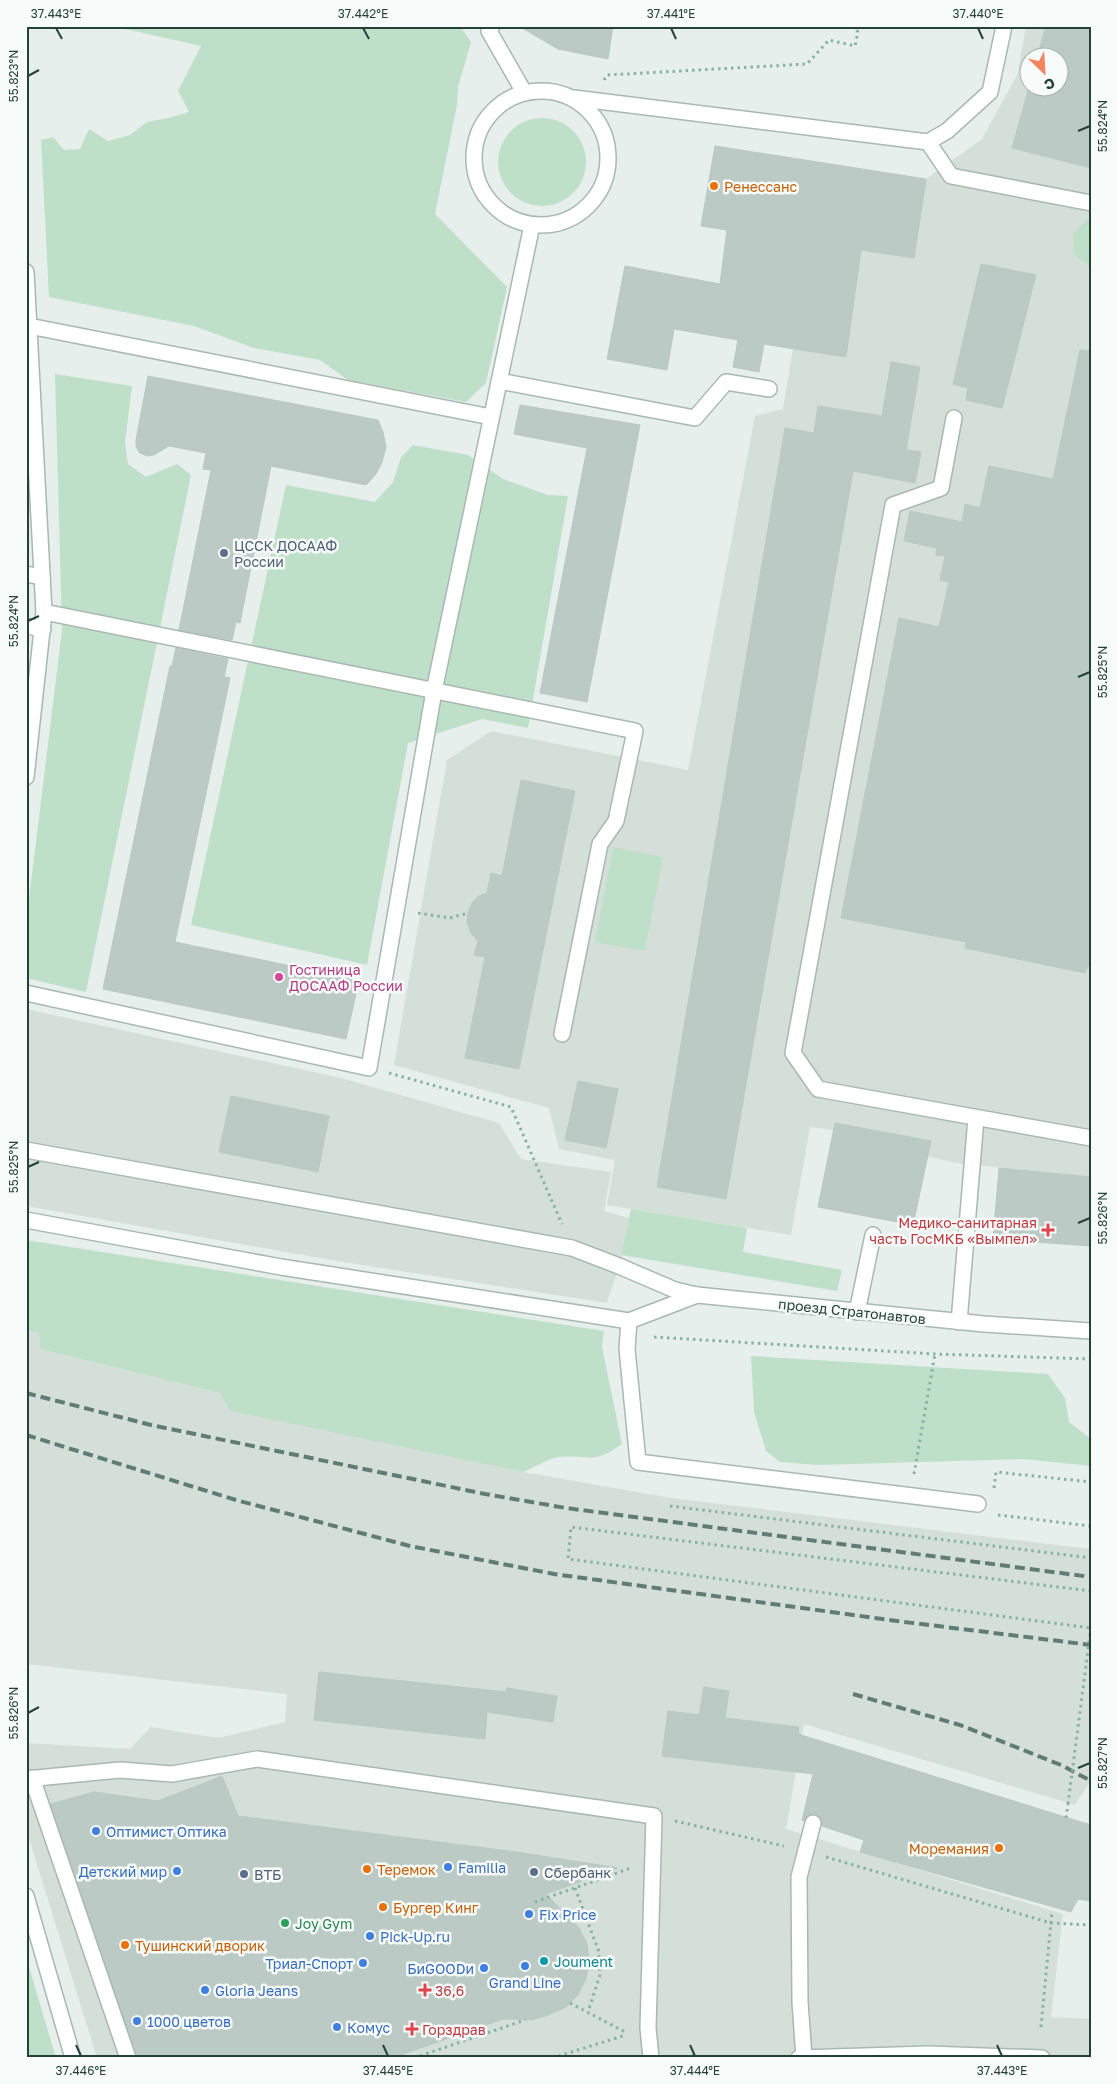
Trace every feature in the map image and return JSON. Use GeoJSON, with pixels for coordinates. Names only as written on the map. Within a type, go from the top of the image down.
{"type":"FeatureCollection","features":[{"type":"Feature","properties":{"kind":"street"},"geometry":{"type":"LineString","coordinates":[[492,26],[489,31],[524,92]]}},
{"type":"Feature","properties":{"kind":"street"},"geometry":{"type":"LineString","coordinates":[[574,98],[595,116],[607,140],[609,166],[600,192],[583,212],[558,224],[532,225],[506,217],[487,200],[475,175],[474,149],[482,124],[500,104],[524,92],[550,90],[574,98],[594,101],[928,142],[947,130],[990,92],[1004,26]]}},
{"type":"Feature","properties":{"kind":"street"},"geometry":{"type":"LineString","coordinates":[[928,142],[951,176],[1091,203]]}},
{"type":"Feature","properties":{"kind":"street"},"geometry":{"type":"LineString","coordinates":[[26,993],[369,1068],[434,691],[532,225]]}},
{"type":"Feature","properties":{"kind":"street"},"geometry":{"type":"LineString","coordinates":[[26,272],[44,612],[26,777]]}},
{"type":"Feature","properties":{"kind":"street"},"geometry":{"type":"LineString","coordinates":[[30,326],[491,417]]}},
{"type":"Feature","properties":{"kind":"street"},"geometry":{"type":"LineString","coordinates":[[499,381],[695,418],[726,382],[769,389]]}},
{"type":"Feature","properties":{"kind":"street"},"geometry":{"type":"LineString","coordinates":[[954,418],[941,488],[893,505],[793,1053],[818,1089],[1091,1138]]}},
{"type":"Feature","properties":{"kind":"street"},"geometry":{"type":"LineString","coordinates":[[26,574],[42,577]]}},
{"type":"Feature","properties":{"kind":"street"},"geometry":{"type":"LineString","coordinates":[[44,612],[635,731],[616,821],[600,844],[562,1034]]}},
{"type":"Feature","properties":{"kind":"street"},"geometry":{"type":"LineString","coordinates":[[26,626],[42,629]]}},
{"type":"Feature","properties":{"kind":"street"},"geometry":{"type":"LineString","coordinates":[[959,1322],[976,1118]]}},
{"type":"Feature","properties":{"kind":"street","name":"проезд Стратонавтов"},"geometry":{"type":"LineString","coordinates":[[26,1150],[572,1248],[675,1290],[697,1295],[959,1322],[1091,1331]]}},
{"type":"Feature","properties":{"kind":"street"},"geometry":{"type":"LineString","coordinates":[[26,1220],[629,1328],[697,1295]]}},
{"type":"Feature","properties":{"kind":"street"},"geometry":{"type":"LineString","coordinates":[[857,1312],[873,1235]]}},
{"type":"Feature","properties":{"kind":"street"},"geometry":{"type":"LineString","coordinates":[[629,1328],[627,1349],[638,1462],[978,1504]]}},
{"type":"Feature","properties":{"kind":"street"},"geometry":{"type":"LineString","coordinates":[[128,2058],[29,1779],[120,1770],[172,1774],[256,1759],[654,1816],[648,2028],[651,2058]]}},
{"type":"Feature","properties":{"kind":"street"},"geometry":{"type":"LineString","coordinates":[[813,1823],[799,1878],[802,2057],[928,2054],[1042,2058]]}},
{"type":"Feature","properties":{"kind":"street"},"geometry":{"type":"LineString","coordinates":[[26,1896],[73,2058]]}},
{"type":"Feature","properties":{"kind":"path"},"geometry":{"type":"LineString","coordinates":[[594,101],[607,75],[807,64],[829,40],[855,46],[858,32],[854,26]]}},
{"type":"Feature","properties":{"kind":"path"},"geometry":{"type":"LineString","coordinates":[[396,910],[450,918],[468,912]]}},
{"type":"Feature","properties":{"kind":"path"},"geometry":{"type":"LineString","coordinates":[[369,1068],[511,1108],[572,1248]]}},
{"type":"Feature","properties":{"kind":"path"},"geometry":{"type":"LineString","coordinates":[[629,1328],[936,1354],[1091,1359]]}},
{"type":"Feature","properties":{"kind":"path"},"geometry":{"type":"LineString","coordinates":[[910,1496],[936,1354]]}},
{"type":"Feature","properties":{"kind":"path"},"geometry":{"type":"LineString","coordinates":[[996,1472],[1091,1482]]}},
{"type":"Feature","properties":{"kind":"path"},"geometry":{"type":"LineString","coordinates":[[670,1506],[1091,1558]]}},
{"type":"Feature","properties":{"kind":"path"},"geometry":{"type":"LineString","coordinates":[[1006,1516],[1091,1526]]}},
{"type":"Feature","properties":{"kind":"path"},"geometry":{"type":"LineString","coordinates":[[1066,1818],[1091,1628],[568,1559],[571,1527],[1091,1591]]}},
{"type":"Feature","properties":{"kind":"path"},"geometry":{"type":"LineString","coordinates":[[654,1816],[806,1851],[1051,1923],[1091,1926]]}},
{"type":"Feature","properties":{"kind":"path"},"geometry":{"type":"LineString","coordinates":[[535,1902],[652,1861]]}},
{"type":"Feature","properties":{"kind":"path"},"geometry":{"type":"LineString","coordinates":[[575,1888],[599,1952],[600,1975],[588,2012]]}},
{"type":"Feature","properties":{"kind":"path"},"geometry":{"type":"LineString","coordinates":[[1041,2027],[1052,1911]]}},
{"type":"Feature","properties":{"kind":"path"},"geometry":{"type":"LineString","coordinates":[[570,2003],[629,2034]]}},
{"type":"Feature","properties":{"kind":"path"},"geometry":{"type":"LineString","coordinates":[[414,2058],[525,2020]]}},
{"type":"Feature","properties":{"kind":"path"},"geometry":{"type":"LineString","coordinates":[[552,2058],[648,2028]]}},
{"type":"Feature","properties":{"kind":"shaded area"},"geometry":{"type":"Polygon","coordinates":[[[1026,26],[1091,26],[1091,1177],[956,1163],[927,1156],[930,1141],[835,1123],[833,1130],[810,1127],[791,1235],[607,1205],[615,1160],[559,1149],[549,1108],[394,1065],[447,760],[491,731],[688,770],[755,416],[783,409],[793,349],[764,344],[759,372],[733,367],[738,340],[714,336],[727,230],[701,226],[715,146],[926,179],[982,139],[1018,73],[1020,61],[1020,98],[1070,98],[1070,48],[1022,48],[1026,26]]]}},
{"type":"Feature","properties":{"kind":"shaded area"},"geometry":{"type":"Polygon","coordinates":[[[26,1009],[341,1078],[499,1123],[521,1159],[611,1172],[604,1211],[629,1218],[619,1266],[607,1303],[331,1260],[26,1206],[26,1009]]]}},
{"type":"Feature","properties":{"kind":"shaded area"},"geometry":{"type":"Polygon","coordinates":[[[26,1330],[39,1333],[40,1349],[219,1393],[407,1447],[523,1472],[671,1498],[1091,1549],[1091,1780],[1075,1805],[804,1724],[786,1829],[1063,1914],[1051,2017],[1091,2019],[1091,2058],[97,2058],[26,1829],[26,1743],[130,1749],[151,1727],[218,1738],[285,1722],[287,1694],[26,1664],[26,1330]]]}},
{"type":"Feature","properties":{"kind":"green space"},"geometry":{"type":"Polygon","coordinates":[[[112,26],[460,26],[471,42],[458,87],[457,105],[435,214],[507,287],[486,383],[466,402],[348,380],[320,360],[254,348],[194,326],[49,297],[41,140],[53,137],[64,150],[80,149],[89,129],[108,141],[130,135],[147,122],[189,112],[178,91],[201,46],[112,26]]]}},
{"type":"Feature","properties":{"kind":"green space"},"geometry":{"type":"Polygon","coordinates":[[[542,118],[559,121],[573,131],[583,145],[586,162],[583,179],[573,193],[559,203],[542,206],[525,203],[511,193],[501,179],[498,162],[501,145],[511,131],[525,121],[542,118]]]}},
{"type":"Feature","properties":{"kind":"green space"},"geometry":{"type":"Polygon","coordinates":[[[1091,218],[1091,268],[1074,254],[1073,234],[1087,219],[1091,218]]]}},
{"type":"Feature","properties":{"kind":"green space"},"geometry":{"type":"Polygon","coordinates":[[[55,374],[132,386],[125,442],[128,464],[146,477],[177,464],[191,475],[86,992],[26,978],[26,923],[62,630],[55,374]]]}},
{"type":"Feature","properties":{"kind":"green space"},"geometry":{"type":"Polygon","coordinates":[[[413,445],[468,455],[503,479],[548,495],[568,496],[528,728],[482,719],[408,743],[367,965],[191,925],[286,485],[375,502],[393,482],[401,457],[413,445]]]}},
{"type":"Feature","properties":{"kind":"green space"},"geometry":{"type":"Polygon","coordinates":[[[613,847],[663,857],[645,951],[595,942],[613,847]]]}},
{"type":"Feature","properties":{"kind":"green space"},"geometry":{"type":"Polygon","coordinates":[[[631,1209],[747,1228],[743,1252],[842,1270],[837,1291],[621,1255],[631,1209]]]}},
{"type":"Feature","properties":{"kind":"green space"},"geometry":{"type":"Polygon","coordinates":[[[26,1240],[604,1331],[602,1347],[622,1444],[612,1451],[597,1457],[559,1457],[523,1472],[231,1411],[219,1393],[40,1349],[39,1333],[26,1330],[26,1240]]]}},
{"type":"Feature","properties":{"kind":"green space"},"geometry":{"type":"Polygon","coordinates":[[[751,1356],[1048,1374],[1065,1398],[1069,1422],[1091,1439],[1091,1466],[1023,1459],[817,1465],[780,1462],[766,1451],[754,1412],[751,1356]]]}},
{"type":"Feature","properties":{"kind":"green space"},"geometry":{"type":"Polygon","coordinates":[[[26,1957],[56,2058],[26,2058],[26,1957]]]}},
{"type":"Feature","properties":{"kind":"building"},"geometry":{"type":"Polygon","coordinates":[[[519,26],[613,26],[608,59],[558,49],[519,26]]]}},
{"type":"Feature","properties":{"kind":"building"},"geometry":{"type":"Polygon","coordinates":[[[1046,26],[1091,26],[1091,168],[1012,148],[1026,98],[1070,98],[1070,48],[1040,48],[1046,26]]]}},
{"type":"Feature","properties":{"kind":"building"},"geometry":{"type":"Polygon","coordinates":[[[715,146],[926,179],[914,258],[861,250],[846,357],[764,344],[759,372],[733,367],[738,340],[674,329],[667,370],[607,359],[625,266],[720,284],[727,230],[701,226],[715,146]]]}},
{"type":"Feature","properties":{"kind":"building"},"geometry":{"type":"Polygon","coordinates":[[[981,264],[1036,275],[1002,408],[966,400],[968,388],[953,384],[981,264]]]}},
{"type":"Feature","properties":{"kind":"building"},"geometry":{"type":"Polygon","coordinates":[[[1080,350],[1091,351],[1091,960],[1085,973],[965,948],[966,942],[841,918],[899,618],[939,627],[949,582],[940,580],[945,556],[936,555],[937,548],[904,541],[910,511],[962,522],[965,504],[980,508],[989,466],[1053,479],[1080,350]]]}},
{"type":"Feature","properties":{"kind":"building"},"geometry":{"type":"Polygon","coordinates":[[[891,362],[920,367],[906,450],[921,452],[915,483],[853,471],[726,1199],[657,1187],[785,428],[814,433],[818,406],[882,416],[891,362]]]}},
{"type":"Feature","properties":{"kind":"building","name":"ЦССК ДОСААФ России"},"geometry":{"type":"Polygon","coordinates":[[[148,376],[378,420],[383,432],[386,447],[382,462],[376,474],[366,485],[271,466],[240,623],[236,622],[232,640],[179,630],[211,470],[203,469],[206,453],[169,446],[154,455],[147,456],[140,453],[136,447],[136,440],[148,376]]]}},
{"type":"Feature","properties":{"kind":"building"},"geometry":{"type":"Polygon","coordinates":[[[520,405],[640,425],[587,702],[540,693],[587,448],[514,434],[520,405]]]}},
{"type":"Feature","properties":{"kind":"building"},"geometry":{"type":"Polygon","coordinates":[[[176,648],[228,659],[224,677],[230,678],[175,942],[359,980],[346,1039],[103,989],[170,666],[172,666],[176,648]]]}},
{"type":"Feature","properties":{"kind":"building"},"geometry":{"type":"Polygon","coordinates":[[[521,780],[575,791],[519,1069],[465,1058],[485,957],[474,955],[478,941],[471,933],[467,922],[468,913],[472,903],[479,896],[487,893],[491,873],[502,876],[521,780]]]}},
{"type":"Feature","properties":{"kind":"building"},"geometry":{"type":"Polygon","coordinates":[[[578,1081],[618,1089],[606,1148],[565,1140],[578,1081]]]}},
{"type":"Feature","properties":{"kind":"building"},"geometry":{"type":"Polygon","coordinates":[[[231,1096],[329,1116],[318,1172],[219,1152],[231,1096]]]}},
{"type":"Feature","properties":{"kind":"building"},"geometry":{"type":"Polygon","coordinates":[[[835,1123],[931,1141],[913,1225],[818,1207],[835,1123]]]}},
{"type":"Feature","properties":{"kind":"building"},"geometry":{"type":"Polygon","coordinates":[[[999,1168],[1091,1177],[1091,1246],[993,1239],[999,1168]]]}},
{"type":"Feature","properties":{"kind":"building"},"geometry":{"type":"Polygon","coordinates":[[[319,1672],[506,1692],[507,1688],[557,1696],[553,1722],[487,1712],[485,1739],[314,1720],[319,1672]]]}},
{"type":"Feature","properties":{"kind":"building"},"geometry":{"type":"Polygon","coordinates":[[[704,1687],[729,1691],[725,1718],[799,1727],[798,1734],[1091,1825],[1091,1901],[1078,1899],[1071,1912],[860,1852],[864,1840],[822,1826],[822,1820],[816,1814],[810,1814],[804,1821],[802,1820],[813,1774],[662,1756],[668,1711],[699,1715],[704,1687]]]}},
{"type":"Feature","properties":{"kind":"building"},"geometry":{"type":"Polygon","coordinates":[[[222,1776],[238,1816],[516,1852],[618,1868],[546,1894],[579,1928],[587,1944],[589,1961],[586,1979],[578,1995],[566,2007],[548,2015],[532,2020],[503,2019],[392,2058],[137,2058],[51,1804],[94,1792],[158,1801],[222,1776]]]}},
{"type":"Feature","properties":{"kind":"railway"},"geometry":{"type":"LineString","coordinates":[[26,1393],[151,1425],[485,1494],[566,1508],[1091,1577]]}},
{"type":"Feature","properties":{"kind":"railway"},"geometry":{"type":"LineString","coordinates":[[26,1435],[236,1500],[410,1546],[554,1574],[897,1621],[1091,1645]]}},
{"type":"Feature","properties":{"kind":"railway"},"geometry":{"type":"LineString","coordinates":[[853,1694],[960,1725],[1061,1765],[1091,1781]]}},
{"type":"Feature","properties":{"kind":"place","name":"Ренессанс"},"geometry":{"type":"Point","coordinates":[714,186]}},
{"type":"Feature","properties":{"kind":"place","name":"ЦССК ДОСААФ России"},"geometry":{"type":"Point","coordinates":[224,553]}},
{"type":"Feature","properties":{"kind":"place","name":"Гостиница ДОСААФ России"},"geometry":{"type":"Point","coordinates":[279,977]}},
{"type":"Feature","properties":{"kind":"place","name":"Медико-санитарная часть ГосМКБ «Вымпел»"},"geometry":{"type":"Point","coordinates":[1048,1230]}},
{"type":"Feature","properties":{"kind":"place","name":"Оптимист Оптика"},"geometry":{"type":"Point","coordinates":[96,1831]}},
{"type":"Feature","properties":{"kind":"place","name":"Моремания"},"geometry":{"type":"Point","coordinates":[999,1848]}},
{"type":"Feature","properties":{"kind":"place","name":"Familia"},"geometry":{"type":"Point","coordinates":[448,1867]}},
{"type":"Feature","properties":{"kind":"place","name":"Теремок"},"geometry":{"type":"Point","coordinates":[367,1869]}},
{"type":"Feature","properties":{"kind":"place","name":"Детский мир"},"geometry":{"type":"Point","coordinates":[177,1871]}},
{"type":"Feature","properties":{"kind":"place","name":"Сбербанк"},"geometry":{"type":"Point","coordinates":[534,1872]}},
{"type":"Feature","properties":{"kind":"place","name":"ВТБ"},"geometry":{"type":"Point","coordinates":[244,1874]}},
{"type":"Feature","properties":{"kind":"place","name":"Бургер Кинг"},"geometry":{"type":"Point","coordinates":[383,1907]}},
{"type":"Feature","properties":{"kind":"place","name":"Fix Price"},"geometry":{"type":"Point","coordinates":[529,1914]}},
{"type":"Feature","properties":{"kind":"place","name":"Joy Gym"},"geometry":{"type":"Point","coordinates":[285,1923]}},
{"type":"Feature","properties":{"kind":"place","name":"Pick-Up.ru"},"geometry":{"type":"Point","coordinates":[370,1936]}},
{"type":"Feature","properties":{"kind":"place","name":"Тушинский дворик"},"geometry":{"type":"Point","coordinates":[125,1945]}},
{"type":"Feature","properties":{"kind":"place","name":"Joument"},"geometry":{"type":"Point","coordinates":[544,1961]}},
{"type":"Feature","properties":{"kind":"place","name":"Триал-Спорт"},"geometry":{"type":"Point","coordinates":[363,1963]}},
{"type":"Feature","properties":{"kind":"place","name":"Grand Line"},"geometry":{"type":"Point","coordinates":[525,1966]}},
{"type":"Feature","properties":{"kind":"place","name":"БиGOODи"},"geometry":{"type":"Point","coordinates":[484,1968]}},
{"type":"Feature","properties":{"kind":"place","name":"Gloria Jeans"},"geometry":{"type":"Point","coordinates":[205,1990]}},
{"type":"Feature","properties":{"kind":"place","name":"36,6"},"geometry":{"type":"Point","coordinates":[425,1990]}},
{"type":"Feature","properties":{"kind":"place","name":"1000 цветов"},"geometry":{"type":"Point","coordinates":[137,2021]}},
{"type":"Feature","properties":{"kind":"place","name":"Комус"},"geometry":{"type":"Point","coordinates":[337,2027]}},
{"type":"Feature","properties":{"kind":"place","name":"Горздрав"},"geometry":{"type":"Point","coordinates":[412,2029]}}]}
